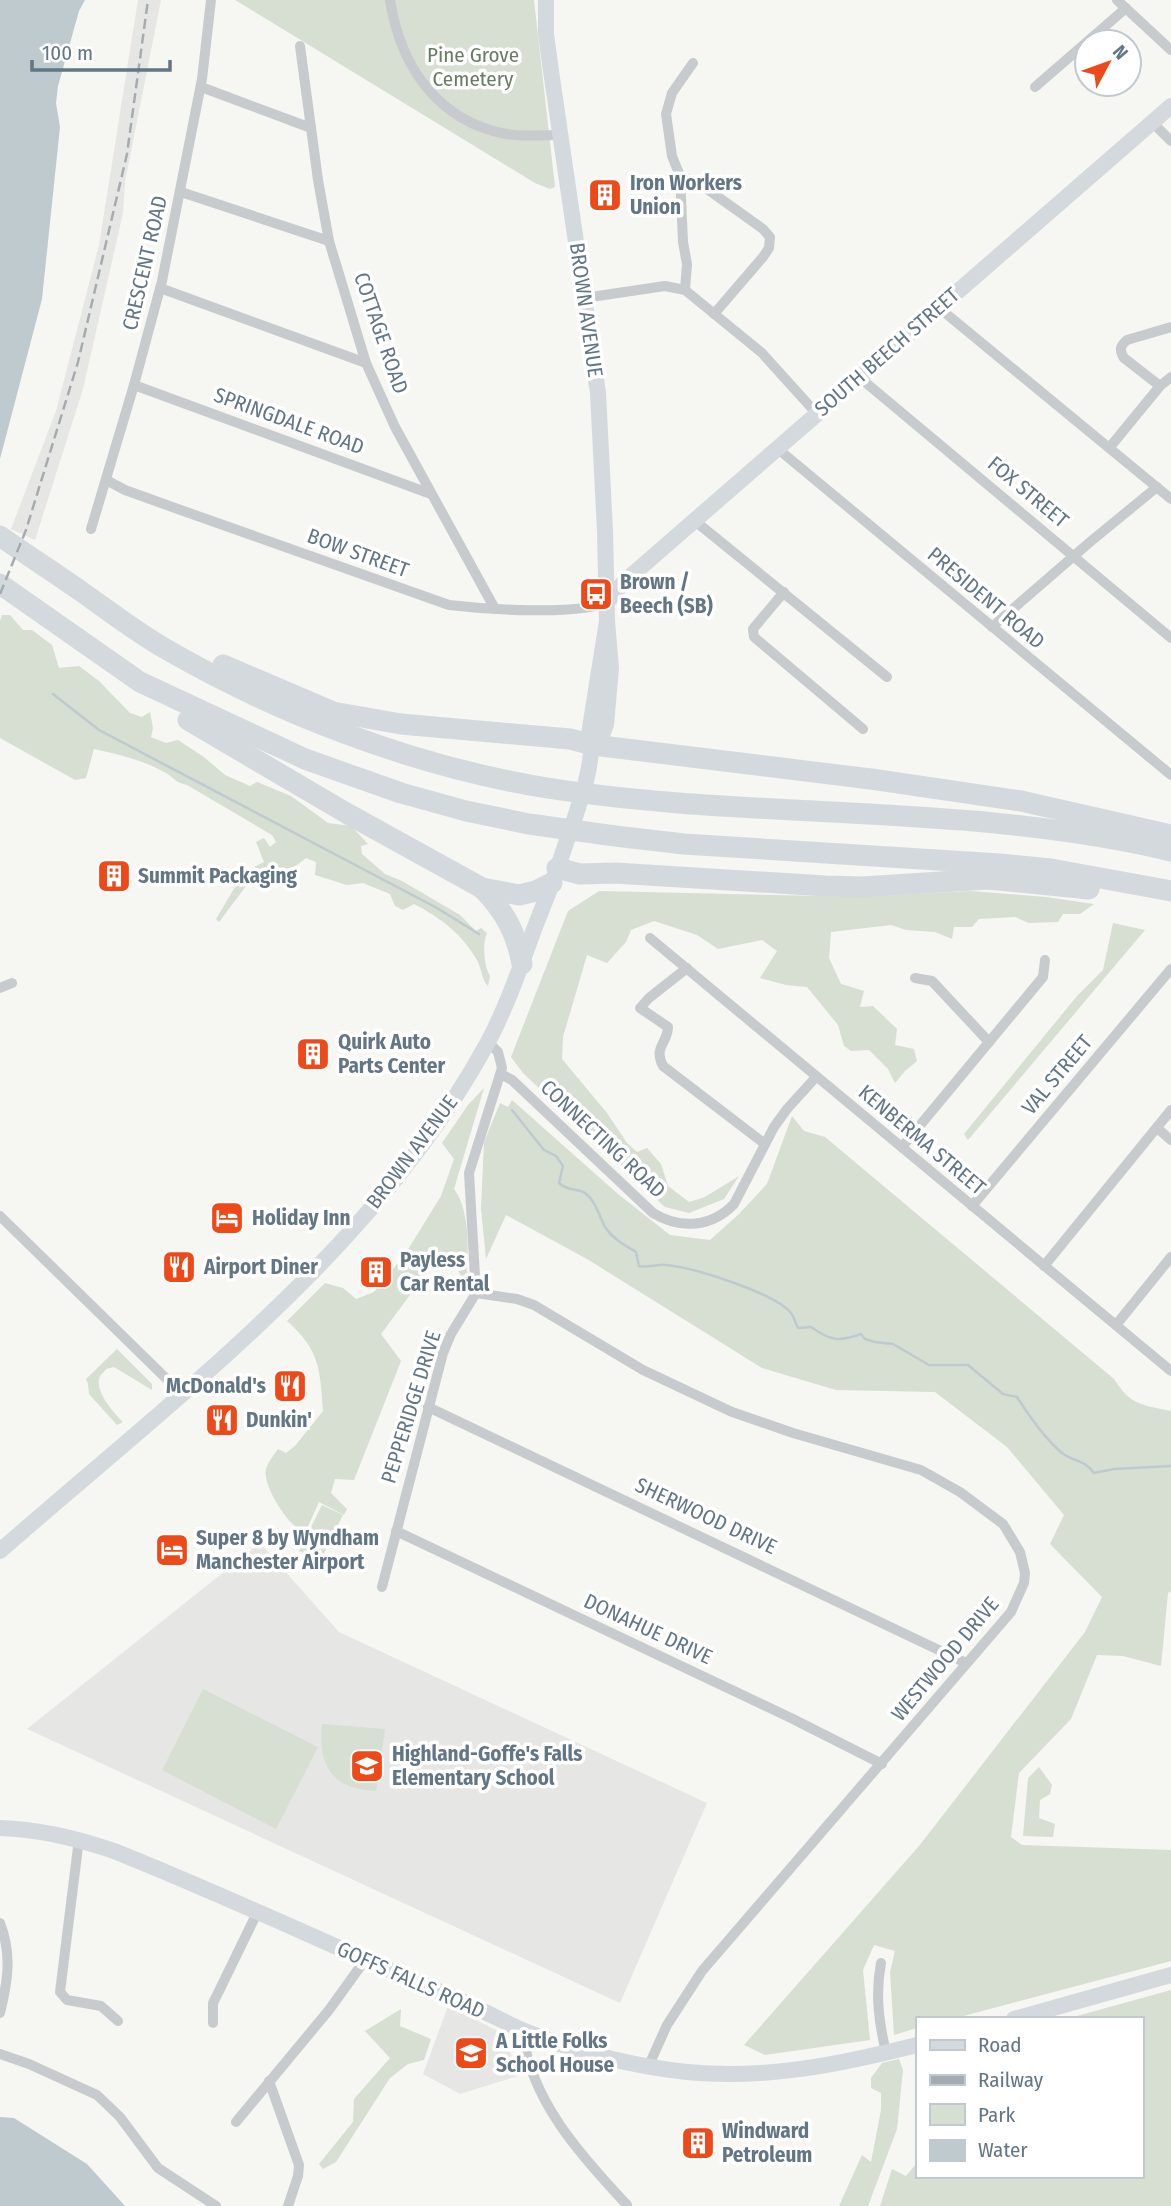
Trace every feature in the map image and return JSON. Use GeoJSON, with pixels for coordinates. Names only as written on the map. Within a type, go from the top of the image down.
{"type":"FeatureCollection","features":[{"type":"Feature","properties":{"kind":"highway"},"geometry":{"type":"LineString","coordinates":[[0,536],[162,647],[232,685],[282,709],[442,765],[541,787],[624,797],[750,808],[1016,824],[1092,834],[1171,851]]}},
{"type":"Feature","properties":{"kind":"highway"},"geometry":{"type":"LineString","coordinates":[[0,584],[140,682],[181,715],[348,814],[482,888],[519,895],[536,891],[554,876],[615,873],[862,887],[988,878],[1111,892],[1171,904]]}},
{"type":"Feature","properties":{"kind":"highway"},"geometry":{"type":"LineString","coordinates":[[79,590],[224,666],[333,712],[392,722],[570,739],[593,745],[871,779],[1021,801],[1171,835]]}},
{"type":"Feature","properties":{"kind":"highway"},"geometry":{"type":"LineString","coordinates":[[140,682],[259,739],[353,777],[466,811],[529,824],[684,844],[1051,869],[1171,891]]}},
{"type":"Feature","properties":{"kind":"highway"},"geometry":{"type":"LineString","coordinates":[[482,888],[508,918],[522,964]]}},
{"type":"Feature","properties":{"kind":"street","name":"CRESCENT ROAD"},"geometry":{"type":"LineString","coordinates":[[91,529],[160,288],[201,87],[211,0]]}},
{"type":"Feature","properties":{"kind":"street"},"geometry":{"type":"LineString","coordinates":[[390,0],[396,34],[404,55],[415,74],[444,104],[477,125],[507,134],[560,135]]}},
{"type":"Feature","properties":{"kind":"street","name":"BROWN AVENUE"},"geometry":{"type":"LineString","coordinates":[[0,1551],[279,1306],[362,1218],[442,1115],[488,1042],[522,964],[554,876],[579,802],[593,745],[601,737],[606,725],[611,668],[598,393],[560,135],[547,34],[546,0]]}},
{"type":"Feature","properties":{"kind":"street"},"geometry":{"type":"LineString","coordinates":[[1035,87],[1121,4],[1171,50]]}},
{"type":"Feature","properties":{"kind":"street","name":"COTTAGE ROAD"},"geometry":{"type":"LineString","coordinates":[[300,46],[329,241],[366,363],[395,428],[495,609]]}},
{"type":"Feature","properties":{"kind":"street"},"geometry":{"type":"LineString","coordinates":[[685,290],[687,264],[683,242],[680,176],[672,156],[666,114],[672,93],[692,63]]}},
{"type":"Feature","properties":{"kind":"street"},"geometry":{"type":"LineString","coordinates":[[201,87],[311,128]]}},
{"type":"Feature","properties":{"kind":"street","name":"SOUTH BEECH STREET"},"geometry":{"type":"LineString","coordinates":[[607,602],[625,581],[1171,106]]}},
{"type":"Feature","properties":{"kind":"street"},"geometry":{"type":"LineString","coordinates":[[1152,122],[1171,141]]}},
{"type":"Feature","properties":{"kind":"street"},"geometry":{"type":"LineString","coordinates":[[680,176],[700,184],[754,222],[770,237],[769,248],[763,257],[714,314]]}},
{"type":"Feature","properties":{"kind":"street"},"geometry":{"type":"LineString","coordinates":[[181,192],[329,241]]}},
{"type":"Feature","properties":{"kind":"street"},"geometry":{"type":"LineString","coordinates":[[584,298],[665,286],[685,290],[762,353],[817,414]]}},
{"type":"Feature","properties":{"kind":"street"},"geometry":{"type":"LineString","coordinates":[[160,288],[366,363]]}},
{"type":"Feature","properties":{"kind":"street"},"geometry":{"type":"LineString","coordinates":[[939,307],[1171,499]]}},
{"type":"Feature","properties":{"kind":"street"},"geometry":{"type":"LineString","coordinates":[[1160,386],[1120,352],[1127,340],[1171,327]]}},
{"type":"Feature","properties":{"kind":"street","name":"FOX STREET"},"geometry":{"type":"LineString","coordinates":[[859,377],[1171,638]]}},
{"type":"Feature","properties":{"kind":"street"},"geometry":{"type":"LineString","coordinates":[[1110,447],[1160,386],[1171,377]]}},
{"type":"Feature","properties":{"kind":"street","name":"SPRINGDALE ROAD"},"geometry":{"type":"LineString","coordinates":[[134,385],[431,494]]}},
{"type":"Feature","properties":{"kind":"street","name":"PRESIDENT ROAD"},"geometry":{"type":"LineString","coordinates":[[778,449],[1171,775]]}},
{"type":"Feature","properties":{"kind":"street","name":"BOW STREET"},"geometry":{"type":"LineString","coordinates":[[106,480],[137,495],[449,605],[495,609],[590,608],[607,602]]}},
{"type":"Feature","properties":{"kind":"street"},"geometry":{"type":"LineString","coordinates":[[992,627],[1157,487]]}},
{"type":"Feature","properties":{"kind":"street"},"geometry":{"type":"LineString","coordinates":[[695,521],[887,677]]}},
{"type":"Feature","properties":{"kind":"street"},"geometry":{"type":"LineString","coordinates":[[784,592],[753,629],[754,637],[863,729]]}},
{"type":"Feature","properties":{"kind":"street","name":"KENBERMA STREET"},"geometry":{"type":"LineString","coordinates":[[650,938],[1171,1371]]}},
{"type":"Feature","properties":{"kind":"street"},"geometry":{"type":"LineString","coordinates":[[902,1147],[1043,976],[1045,960]]}},
{"type":"Feature","properties":{"kind":"street"},"geometry":{"type":"LineString","coordinates":[[687,968],[640,1008],[668,1027],[668,1034],[660,1047],[660,1062],[692,1090],[765,1144]]}},
{"type":"Feature","properties":{"kind":"street","name":"VAL STREET"},"geometry":{"type":"LineString","coordinates":[[972,1206],[1171,969]]}},
{"type":"Feature","properties":{"kind":"street"},"geometry":{"type":"LineString","coordinates":[[915,978],[932,981],[989,1042]]}},
{"type":"Feature","properties":{"kind":"street"},"geometry":{"type":"LineString","coordinates":[[0,988],[12,983]]}},
{"type":"Feature","properties":{"kind":"street"},"geometry":{"type":"LineString","coordinates":[[476,1293],[470,1162],[502,1074],[502,1060],[488,1042]]}},
{"type":"Feature","properties":{"kind":"street","name":"CONNECTING ROAD"},"geometry":{"type":"LineString","coordinates":[[502,1074],[512,1080],[643,1205],[672,1223],[701,1223],[727,1212],[740,1195],[765,1144],[787,1109],[816,1077]]}},
{"type":"Feature","properties":{"kind":"street"},"geometry":{"type":"LineString","coordinates":[[1044,1266],[1171,1110]]}},
{"type":"Feature","properties":{"kind":"street"},"geometry":{"type":"LineString","coordinates":[[1157,1128],[1171,1140]]}},
{"type":"Feature","properties":{"kind":"street"},"geometry":{"type":"LineString","coordinates":[[0,1216],[181,1393]]}},
{"type":"Feature","properties":{"kind":"street"},"geometry":{"type":"LineString","coordinates":[[1116,1325],[1171,1257]]}},
{"type":"Feature","properties":{"kind":"street","name":"PEPPERIDGE DRIVE"},"geometry":{"type":"LineString","coordinates":[[382,1587],[428,1406],[451,1334],[476,1293]]}},
{"type":"Feature","properties":{"kind":"street","name":"WESTWOOD DRIVE"},"geometry":{"type":"LineString","coordinates":[[476,1293],[517,1299],[534,1305],[643,1370],[732,1412],[793,1433],[921,1470],[987,1510],[1003,1524],[1015,1542],[1023,1562],[1024,1583],[1011,1612],[702,1971],[667,2025],[649,2065]]}},
{"type":"Feature","properties":{"kind":"street","name":"SHERWOOD DRIVE"},"geometry":{"type":"LineString","coordinates":[[428,1406],[966,1663]]}},
{"type":"Feature","properties":{"kind":"street","name":"DONAHUE DRIVE"},"geometry":{"type":"LineString","coordinates":[[396,1531],[781,1713],[882,1764]]}},
{"type":"Feature","properties":{"kind":"street","name":"GOFFS FALLS ROAD"},"geometry":{"type":"LineString","coordinates":[[0,1828],[29,1829],[79,1839],[137,1860],[523,2030],[569,2046],[649,2065],[688,2072],[750,2074],[796,2070],[916,2045]]}},
{"type":"Feature","properties":{"kind":"street"},"geometry":{"type":"LineString","coordinates":[[79,1839],[60,1992],[66,2000],[101,2006],[118,2021]]}},
{"type":"Feature","properties":{"kind":"street"},"geometry":{"type":"LineString","coordinates":[[213,2023],[214,2003],[257,1913]]}},
{"type":"Feature","properties":{"kind":"street"},"geometry":{"type":"LineString","coordinates":[[0,1923],[5,1936],[9,1965],[0,2013]]}},
{"type":"Feature","properties":{"kind":"street"},"geometry":{"type":"LineString","coordinates":[[236,2122],[329,2010],[365,1960]]}},
{"type":"Feature","properties":{"kind":"street"},"geometry":{"type":"LineString","coordinates":[[881,1963],[876,1985],[877,2003],[886,2053]]}},
{"type":"Feature","properties":{"kind":"street"},"geometry":{"type":"LineString","coordinates":[[1021,2017],[1171,1975]]}},
{"type":"Feature","properties":{"kind":"street"},"geometry":{"type":"LineString","coordinates":[[523,2030],[527,2062],[551,2109],[587,2160],[626,2205]]}},
{"type":"Feature","properties":{"kind":"street"},"geometry":{"type":"LineString","coordinates":[[0,2054],[97,2095],[120,2117],[158,2168],[216,2206]]}},
{"type":"Feature","properties":{"kind":"street"},"geometry":{"type":"LineString","coordinates":[[269,2081],[299,2165],[288,2206]]}},
{"type":"Feature","properties":{"kind":"shaded area"},"geometry":{"type":"Polygon","coordinates":[[[138,0],[161,0],[125,182],[123,213],[83,389],[35,540],[11,529],[56,411],[99,245],[138,0]]]}},
{"type":"Feature","properties":{"kind":"shaded area","name":"Highland-Goffe's Falls Elementary School"},"geometry":{"type":"Polygon","coordinates":[[[260,1543],[339,1632],[707,1803],[620,2003],[27,1729],[260,1543]]]}},
{"type":"Feature","properties":{"kind":"shaded area","name":"A Little Folks School House"},"geometry":{"type":"Polygon","coordinates":[[[448,2006],[500,2032],[521,2075],[460,2094],[423,2074],[448,2006]]]}},
{"type":"Feature","properties":{"kind":"green space","name":"Pine Grove Cemetery"},"geometry":{"type":"Polygon","coordinates":[[[235,0],[534,0],[555,187],[550,189],[535,183],[235,0]]]}},
{"type":"Feature","properties":{"kind":"green space"},"geometry":{"type":"Polygon","coordinates":[[[2,615],[10,615],[23,630],[32,630],[52,645],[59,668],[79,666],[99,681],[130,713],[142,717],[150,712],[153,728],[151,737],[166,743],[178,740],[225,775],[250,786],[257,782],[291,796],[328,823],[351,826],[368,844],[361,846],[362,854],[385,874],[460,915],[476,931],[481,928],[487,933],[484,949],[490,976],[488,986],[471,951],[442,921],[414,904],[403,910],[395,906],[390,894],[363,883],[347,885],[315,875],[316,862],[306,858],[284,870],[258,870],[219,922],[216,919],[244,872],[264,862],[256,842],[264,838],[270,847],[276,842],[272,835],[164,772],[139,761],[94,749],[86,778],[75,780],[0,738],[2,615]]]}},
{"type":"Feature","properties":{"kind":"green space"},"geometry":{"type":"Polygon","coordinates":[[[599,891],[861,897],[971,891],[1094,904],[1080,914],[1063,914],[1058,922],[1029,923],[1015,917],[979,919],[972,927],[954,927],[952,939],[935,932],[906,930],[891,925],[831,932],[829,958],[841,984],[864,991],[860,1007],[873,1006],[897,1029],[895,1045],[914,1049],[917,1061],[895,1083],[888,1069],[869,1050],[851,1051],[844,1046],[838,1025],[807,987],[760,978],[777,951],[762,940],[718,949],[697,935],[654,921],[631,930],[626,942],[607,963],[587,955],[563,1037],[562,1059],[607,1113],[627,1143],[637,1152],[647,1148],[661,1164],[668,1186],[689,1202],[705,1197],[739,1176],[724,1199],[689,1213],[665,1207],[523,1073],[511,1057],[568,911],[599,891]]]}},
{"type":"Feature","properties":{"kind":"green space"},"geometry":{"type":"Polygon","coordinates":[[[1113,923],[1145,930],[968,1140],[964,1134],[1077,996],[1103,970],[1113,923]]]}},
{"type":"Feature","properties":{"kind":"green space"},"geometry":{"type":"Polygon","coordinates":[[[484,1088],[454,1189],[460,1198],[466,1222],[468,1249],[465,1286],[456,1265],[447,1256],[443,1263],[435,1261],[381,1334],[401,1361],[354,1480],[335,1479],[331,1493],[347,1509],[344,1515],[319,1502],[305,1533],[292,1523],[278,1506],[266,1476],[267,1466],[278,1449],[286,1453],[295,1446],[323,1411],[319,1372],[312,1351],[287,1321],[325,1283],[343,1288],[356,1299],[374,1292],[404,1256],[441,1196],[454,1159],[442,1143],[468,1105],[484,1088]]]}},
{"type":"Feature","properties":{"kind":"green space"},"geometry":{"type":"Polygon","coordinates":[[[512,1100],[618,1194],[670,1235],[710,1240],[767,1184],[792,1116],[804,1131],[825,1137],[1114,1379],[1131,1399],[1171,1411],[1171,1591],[1168,1593],[1161,1666],[1123,1656],[1097,1655],[1071,1719],[1019,1773],[1011,1837],[1022,1845],[1171,1850],[1171,1961],[960,2017],[916,2017],[916,2028],[894,2035],[890,1972],[895,1951],[874,1945],[863,1970],[870,2040],[765,2055],[744,2045],[919,1846],[1085,1632],[1102,1597],[1050,1544],[1064,1515],[1007,1447],[935,1392],[836,1390],[762,1368],[587,1259],[506,1215],[486,1259],[481,1208],[484,1142],[500,1103],[508,1107],[512,1100]]]}},
{"type":"Feature","properties":{"kind":"green space"},"geometry":{"type":"Polygon","coordinates":[[[117,1349],[152,1384],[152,1390],[114,1367],[106,1369],[100,1378],[100,1390],[106,1402],[123,1422],[117,1425],[89,1394],[86,1379],[117,1349]]]}},
{"type":"Feature","properties":{"kind":"green space"},"geometry":{"type":"Polygon","coordinates":[[[322,1505],[343,1515],[320,1561],[299,1551],[322,1505]]]}},
{"type":"Feature","properties":{"kind":"green space"},"geometry":{"type":"Polygon","coordinates":[[[203,1689],[318,1747],[276,1829],[162,1770],[203,1689]]]}},
{"type":"Feature","properties":{"kind":"green space"},"geometry":{"type":"Polygon","coordinates":[[[322,1724],[385,1729],[376,1791],[348,1786],[331,1773],[323,1752],[322,1724]]]}},
{"type":"Feature","properties":{"kind":"green space"},"geometry":{"type":"Polygon","coordinates":[[[1039,1767],[1052,1785],[1050,1794],[1040,1800],[1039,1818],[1055,1824],[1053,1837],[1023,1836],[1028,1778],[1039,1767]]]}},
{"type":"Feature","properties":{"kind":"green space"},"geometry":{"type":"Polygon","coordinates":[[[1171,1990],[1171,2206],[880,2206],[892,2169],[906,2176],[916,2164],[916,2178],[1143,2178],[1143,2017],[1073,2017],[1171,1990]]]}},
{"type":"Feature","properties":{"kind":"green space"},"geometry":{"type":"Polygon","coordinates":[[[401,2009],[400,2026],[431,2039],[424,2060],[408,2064],[390,2078],[336,2162],[323,2169],[319,2164],[353,2122],[354,2099],[390,2058],[365,2031],[401,2009]]]}},
{"type":"Feature","properties":{"kind":"green space"},"geometry":{"type":"Polygon","coordinates":[[[899,2059],[903,2070],[897,2129],[868,2206],[839,2206],[862,2155],[871,2162],[881,2110],[881,2093],[871,2088],[871,2078],[882,2063],[899,2059]]]}},
{"type":"Feature","properties":{"kind":"water"},"geometry":{"type":"Polygon","coordinates":[[[0,0],[85,0],[79,11],[58,86],[56,103],[60,127],[42,299],[0,459],[0,0]]]}},
{"type":"Feature","properties":{"kind":"water"},"geometry":{"type":"Polygon","coordinates":[[[0,2117],[14,2118],[87,2164],[125,2206],[0,2206],[0,2117]]]}},
{"type":"Feature","properties":{"kind":"waterway"},"geometry":{"type":"LineString","coordinates":[[53,694],[99,730],[437,908],[479,934]]}},
{"type":"Feature","properties":{"kind":"waterway"},"geometry":{"type":"LineString","coordinates":[[512,1110],[544,1150],[556,1156],[563,1166],[559,1183],[589,1196],[608,1231],[636,1252],[639,1266],[678,1267],[751,1290],[782,1305],[791,1313],[798,1328],[811,1327],[835,1339],[861,1334],[865,1339],[893,1344],[929,1365],[968,1365],[1003,1394],[1017,1397],[1037,1427],[1055,1447],[1094,1473],[1114,1469],[1171,1466]]}},
{"type":"Feature","properties":{"kind":"railway"},"geometry":{"type":"LineString","coordinates":[[0,594],[26,530],[78,362],[127,154],[148,0]]}},
{"type":"Feature","properties":{"kind":"place","name":"Iron Workers Union"},"geometry":{"type":"Point","coordinates":[605,195]}},
{"type":"Feature","properties":{"kind":"place","name":"Brown / Beech (SB)"},"geometry":{"type":"Point","coordinates":[596,594]}},
{"type":"Feature","properties":{"kind":"place","name":"Summit Packaging"},"geometry":{"type":"Point","coordinates":[114,876]}},
{"type":"Feature","properties":{"kind":"place","name":"Quirk Auto Parts Center"},"geometry":{"type":"Point","coordinates":[313,1054]}},
{"type":"Feature","properties":{"kind":"place","name":"Holiday Inn"},"geometry":{"type":"Point","coordinates":[227,1218]}},
{"type":"Feature","properties":{"kind":"place","name":"Airport Diner"},"geometry":{"type":"Point","coordinates":[179,1267]}},
{"type":"Feature","properties":{"kind":"place","name":"Payless Car Rental"},"geometry":{"type":"Point","coordinates":[376,1272]}},
{"type":"Feature","properties":{"kind":"place","name":"McDonald's"},"geometry":{"type":"Point","coordinates":[290,1386]}},
{"type":"Feature","properties":{"kind":"place","name":"Dunkin'"},"geometry":{"type":"Point","coordinates":[222,1420]}},
{"type":"Feature","properties":{"kind":"place","name":"Super 8 by Wyndham Manchester Airport"},"geometry":{"type":"Point","coordinates":[172,1550]}},
{"type":"Feature","properties":{"kind":"place","name":"Highland-Goffe's Falls Elementary School"},"geometry":{"type":"Point","coordinates":[367,1766]}},
{"type":"Feature","properties":{"kind":"place","name":"A Little Folks School House"},"geometry":{"type":"Point","coordinates":[471,2053]}},
{"type":"Feature","properties":{"kind":"place","name":"Windward Petroleum"},"geometry":{"type":"Point","coordinates":[698,2143]}}]}
